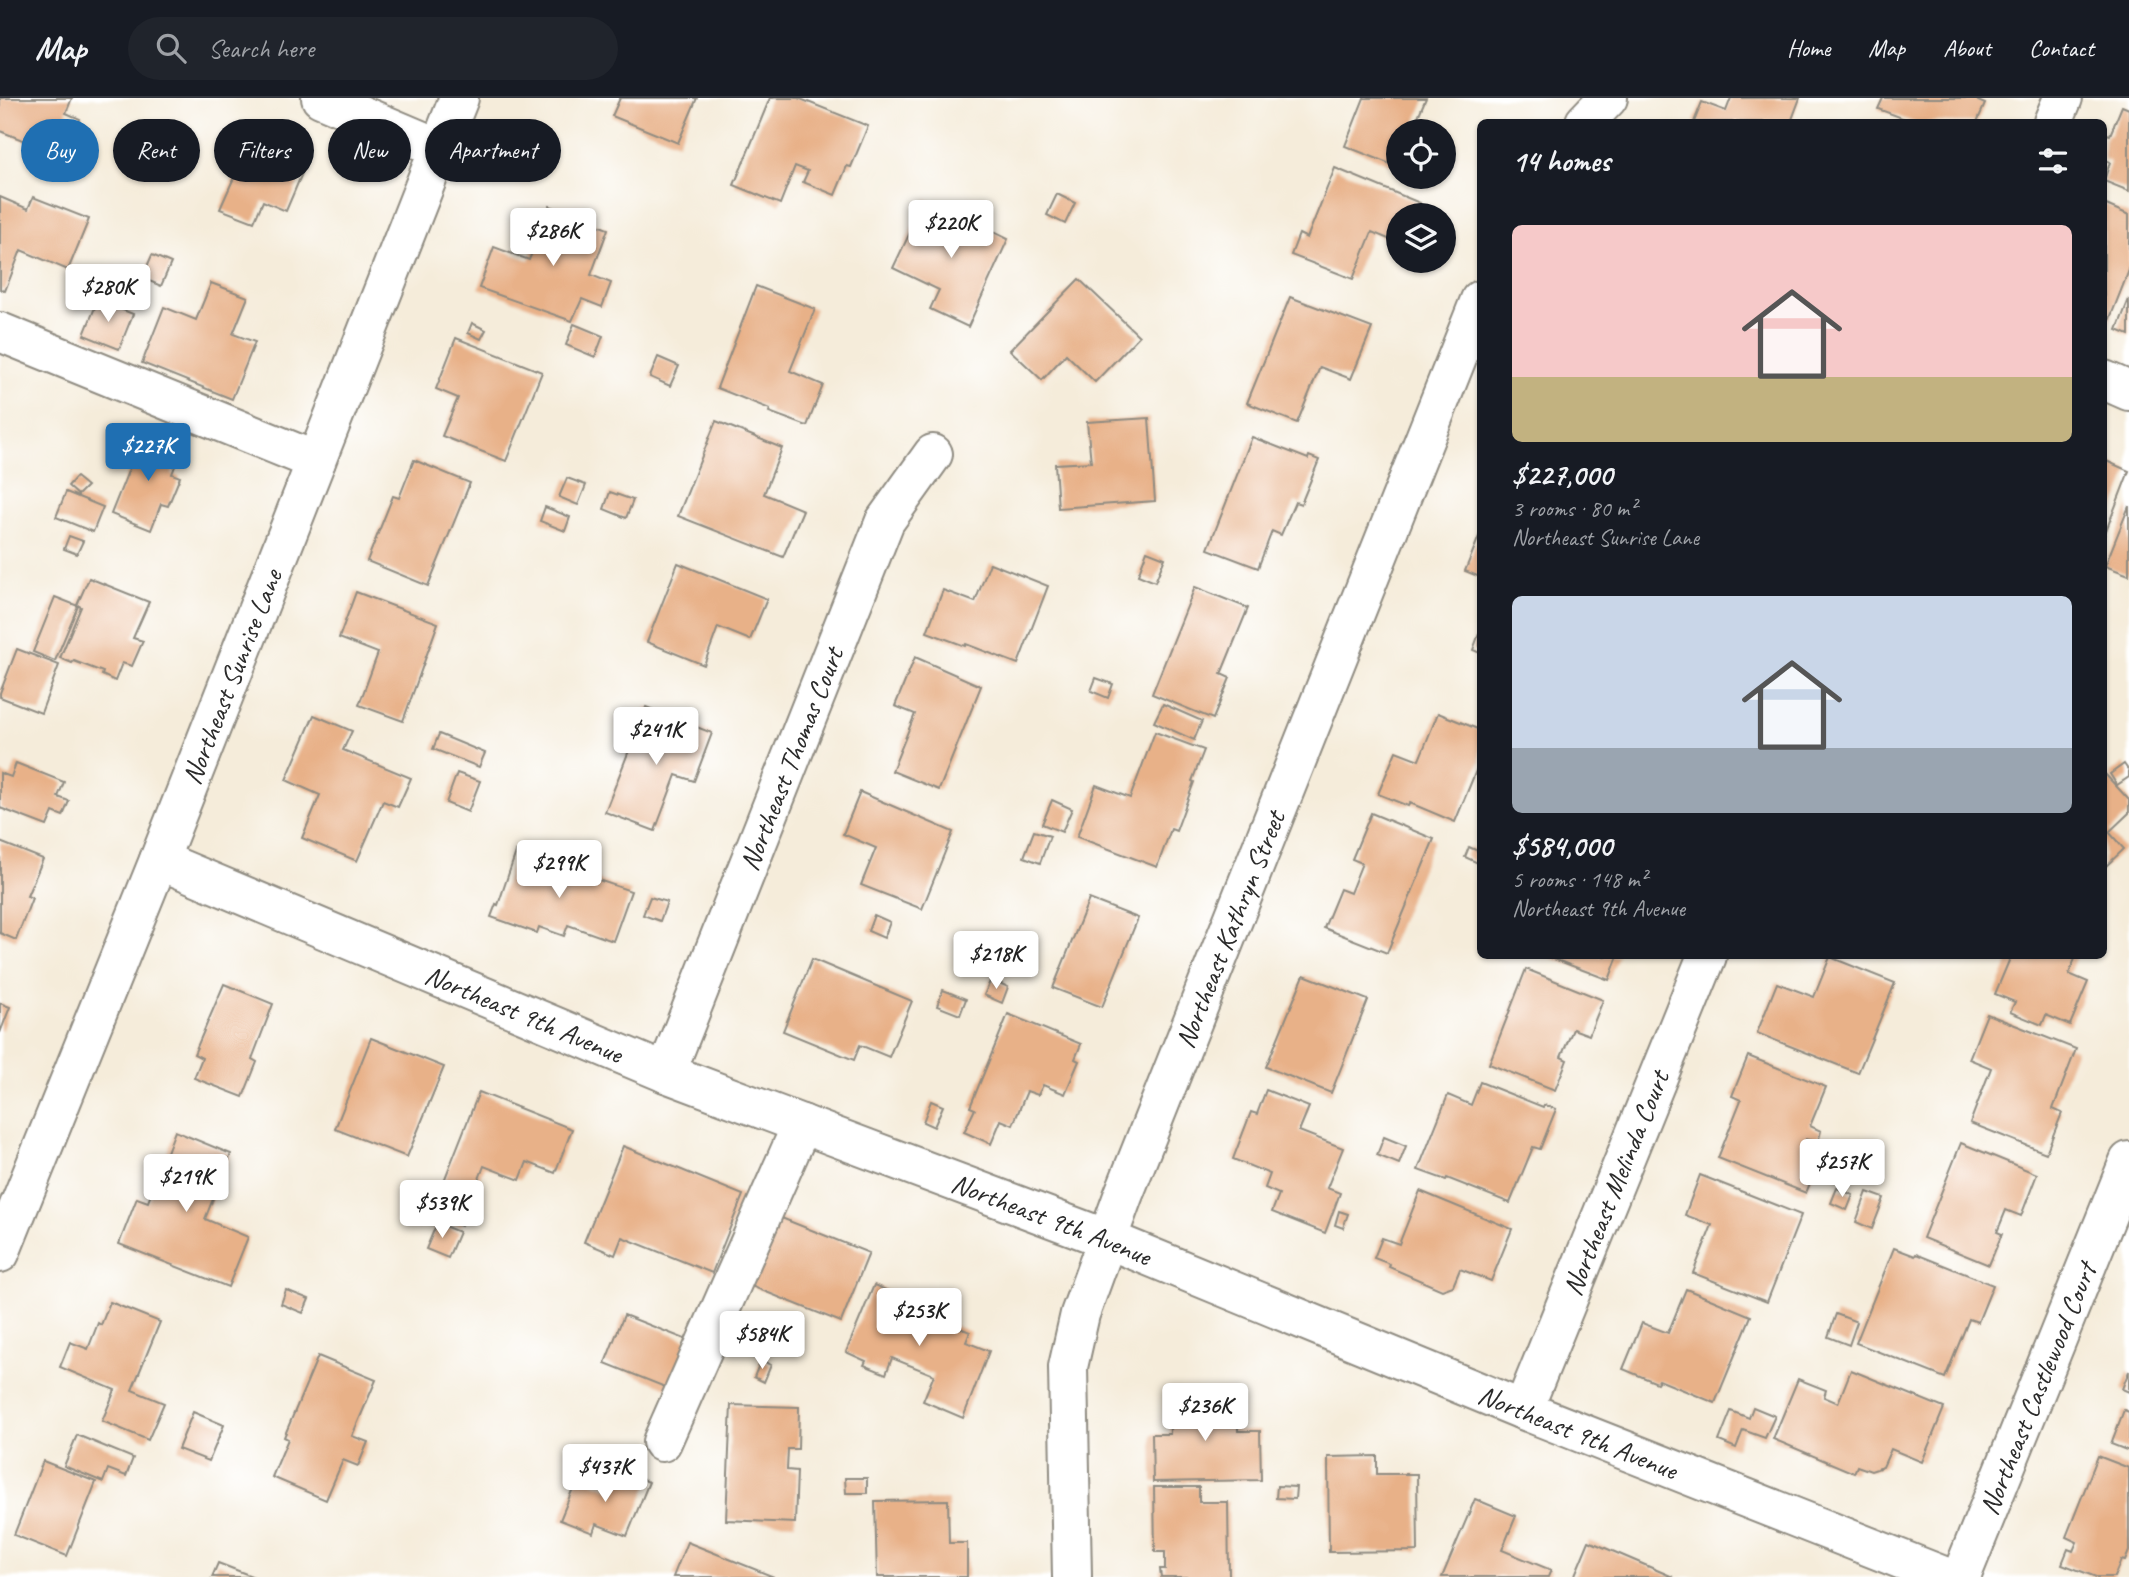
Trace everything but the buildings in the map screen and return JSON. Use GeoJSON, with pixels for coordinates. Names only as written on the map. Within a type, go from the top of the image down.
{"type":"FeatureCollection","features":[{"type":"Feature","properties":{"kind":"street"},"geometry":{"type":"LineString","coordinates":[[321,98],[425,142]]}},
{"type":"Feature","properties":{"kind":"street","name":"Northeast Sunrise Lane"},"geometry":{"type":"LineString","coordinates":[[451,119],[459,98]]}},
{"type":"Feature","properties":{"kind":"street"},"geometry":{"type":"LineString","coordinates":[[1588,119],[1608,98]]}},
{"type":"Feature","properties":{"kind":"street"},"geometry":{"type":"LineString","coordinates":[[2054,119],[2063,98]]}},
{"type":"Feature","properties":{"kind":"street","name":"Northeast Sunrise Lane"},"geometry":{"type":"LineString","coordinates":[[0,1254],[159,860],[426,182]]}},
{"type":"Feature","properties":{"kind":"street","name":"Northeast Kathryn Street"},"geometry":{"type":"LineString","coordinates":[[1072,1577],[1068,1367],[1080,1314],[1107,1239],[1477,308]]}},
{"type":"Feature","properties":{"kind":"street"},"geometry":{"type":"LineString","coordinates":[[0,332],[316,461]]}},
{"type":"Feature","properties":{"kind":"street"},"geometry":{"type":"LineString","coordinates":[[2107,381],[2129,391]]}},
{"type":"Feature","properties":{"kind":"street","name":"Northeast Thomas Court"},"geometry":{"type":"LineString","coordinates":[[666,1073],[885,521],[933,454]]}},
{"type":"Feature","properties":{"kind":"street","name":"Northeast 9th Avenue"},"geometry":{"type":"LineString","coordinates":[[159,860],[666,1073],[1107,1239],[1523,1410],[1946,1577]]}},
{"type":"Feature","properties":{"kind":"street","name":"Northeast Melinda Court"},"geometry":{"type":"LineString","coordinates":[[1523,1410],[1706,959]]}},
{"type":"Feature","properties":{"kind":"street"},"geometry":{"type":"LineString","coordinates":[[662,1443],[802,1124]]}},
{"type":"Feature","properties":{"kind":"street","name":"Northeast Castlewood Court"},"geometry":{"type":"LineString","coordinates":[[1961,1577],[2129,1161]]}}]}
